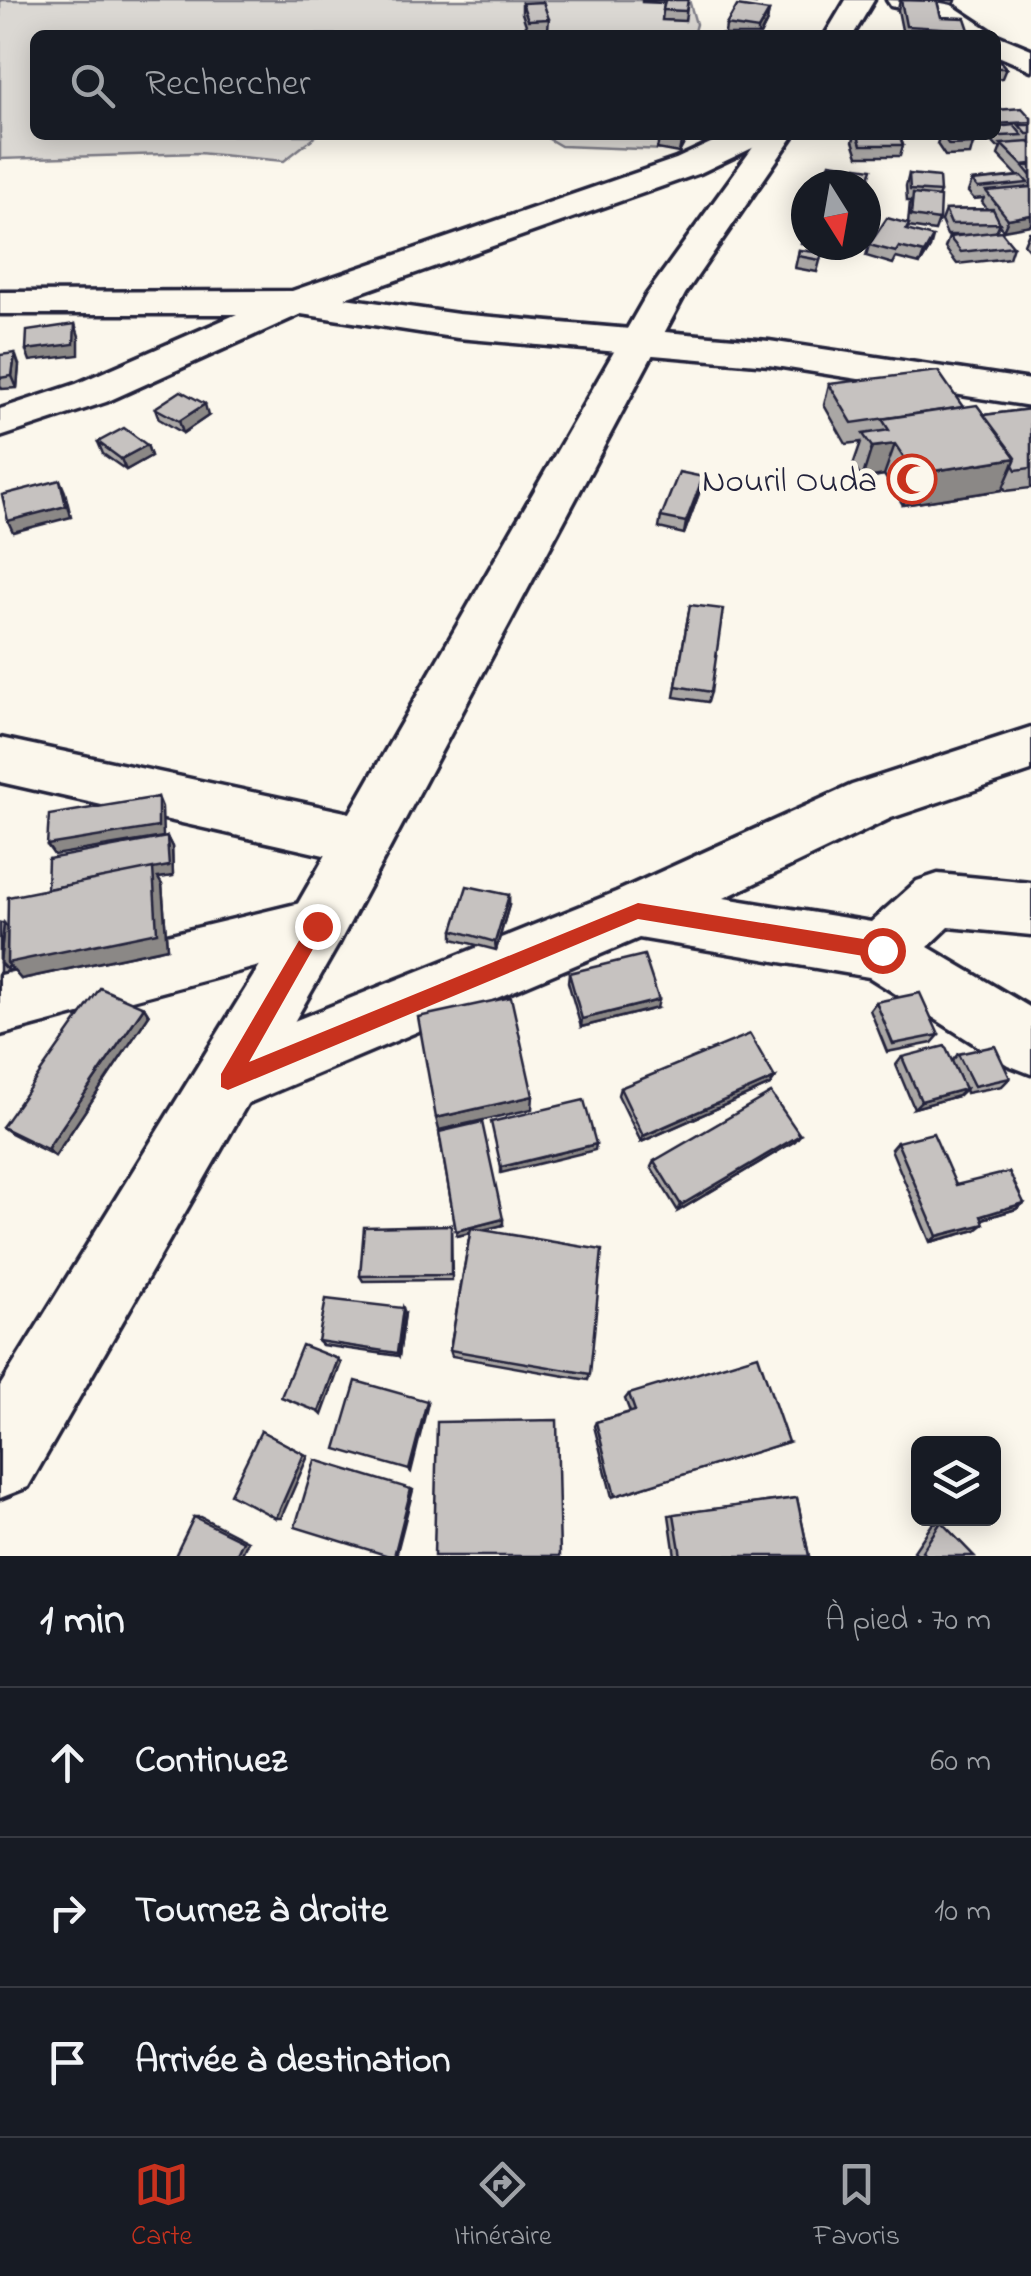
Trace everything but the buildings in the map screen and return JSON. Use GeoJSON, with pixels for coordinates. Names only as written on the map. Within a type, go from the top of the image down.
{"type":"FeatureCollection","features":[{"type":"Feature","properties":{"kind":"street"},"geometry":{"type":"LineString","coordinates":[[842,30],[860,0]]}},
{"type":"Feature","properties":{"kind":"street"},"geometry":{"type":"LineString","coordinates":[[901,0],[936,8],[974,30]]}},
{"type":"Feature","properties":{"kind":"street"},"geometry":{"type":"LineString","coordinates":[[1001,46],[1031,61]]}},
{"type":"Feature","properties":{"kind":"street"},"geometry":{"type":"LineString","coordinates":[[0,424],[91,393],[296,302],[688,166],[743,140]]}},
{"type":"Feature","properties":{"kind":"street"},"geometry":{"type":"LineString","coordinates":[[0,1459],[317,926],[666,294],[774,140]]}},
{"type":"Feature","properties":{"kind":"street"},"geometry":{"type":"LineString","coordinates":[[0,303],[296,302],[458,326],[768,353],[1031,393]]}},
{"type":"Feature","properties":{"kind":"street"},"geometry":{"type":"LineString","coordinates":[[228,1080],[638,911],[872,801],[1031,749]]}},
{"type":"Feature","properties":{"kind":"street"},"geometry":{"type":"LineString","coordinates":[[0,760],[364,840]]}},
{"type":"Feature","properties":{"kind":"street"},"geometry":{"type":"LineString","coordinates":[[882,950],[938,900],[1031,909]]}},
{"type":"Feature","properties":{"kind":"street"},"geometry":{"type":"LineString","coordinates":[[638,911],[882,950],[1031,1043]]}},
{"type":"Feature","properties":{"kind":"street"},"geometry":{"type":"LineString","coordinates":[[0,1005],[317,926]]}},
{"type":"Feature","properties":{"kind":"shaded area"},"geometry":{"type":"Polygon","coordinates":[[[0,0],[689,0],[696,24],[694,30],[30,30],[30,140],[311,140],[284,161],[199,153],[0,159],[0,0]]]}},
{"type":"Feature","properties":{"kind":"shaded area"},"geometry":{"type":"Polygon","coordinates":[[[551,140],[670,140],[666,150],[561,146],[551,140]]]}},
{"type":"Feature","properties":{"kind":"place","name":"Nouril Ouda"},"geometry":{"type":"Point","coordinates":[912,479]}},
{"type":"Feature","properties":{"kind":"route"},"geometry":{"type":"LineString","coordinates":[[317,926],[228,1080],[638,911],[882,950]]}}]}
